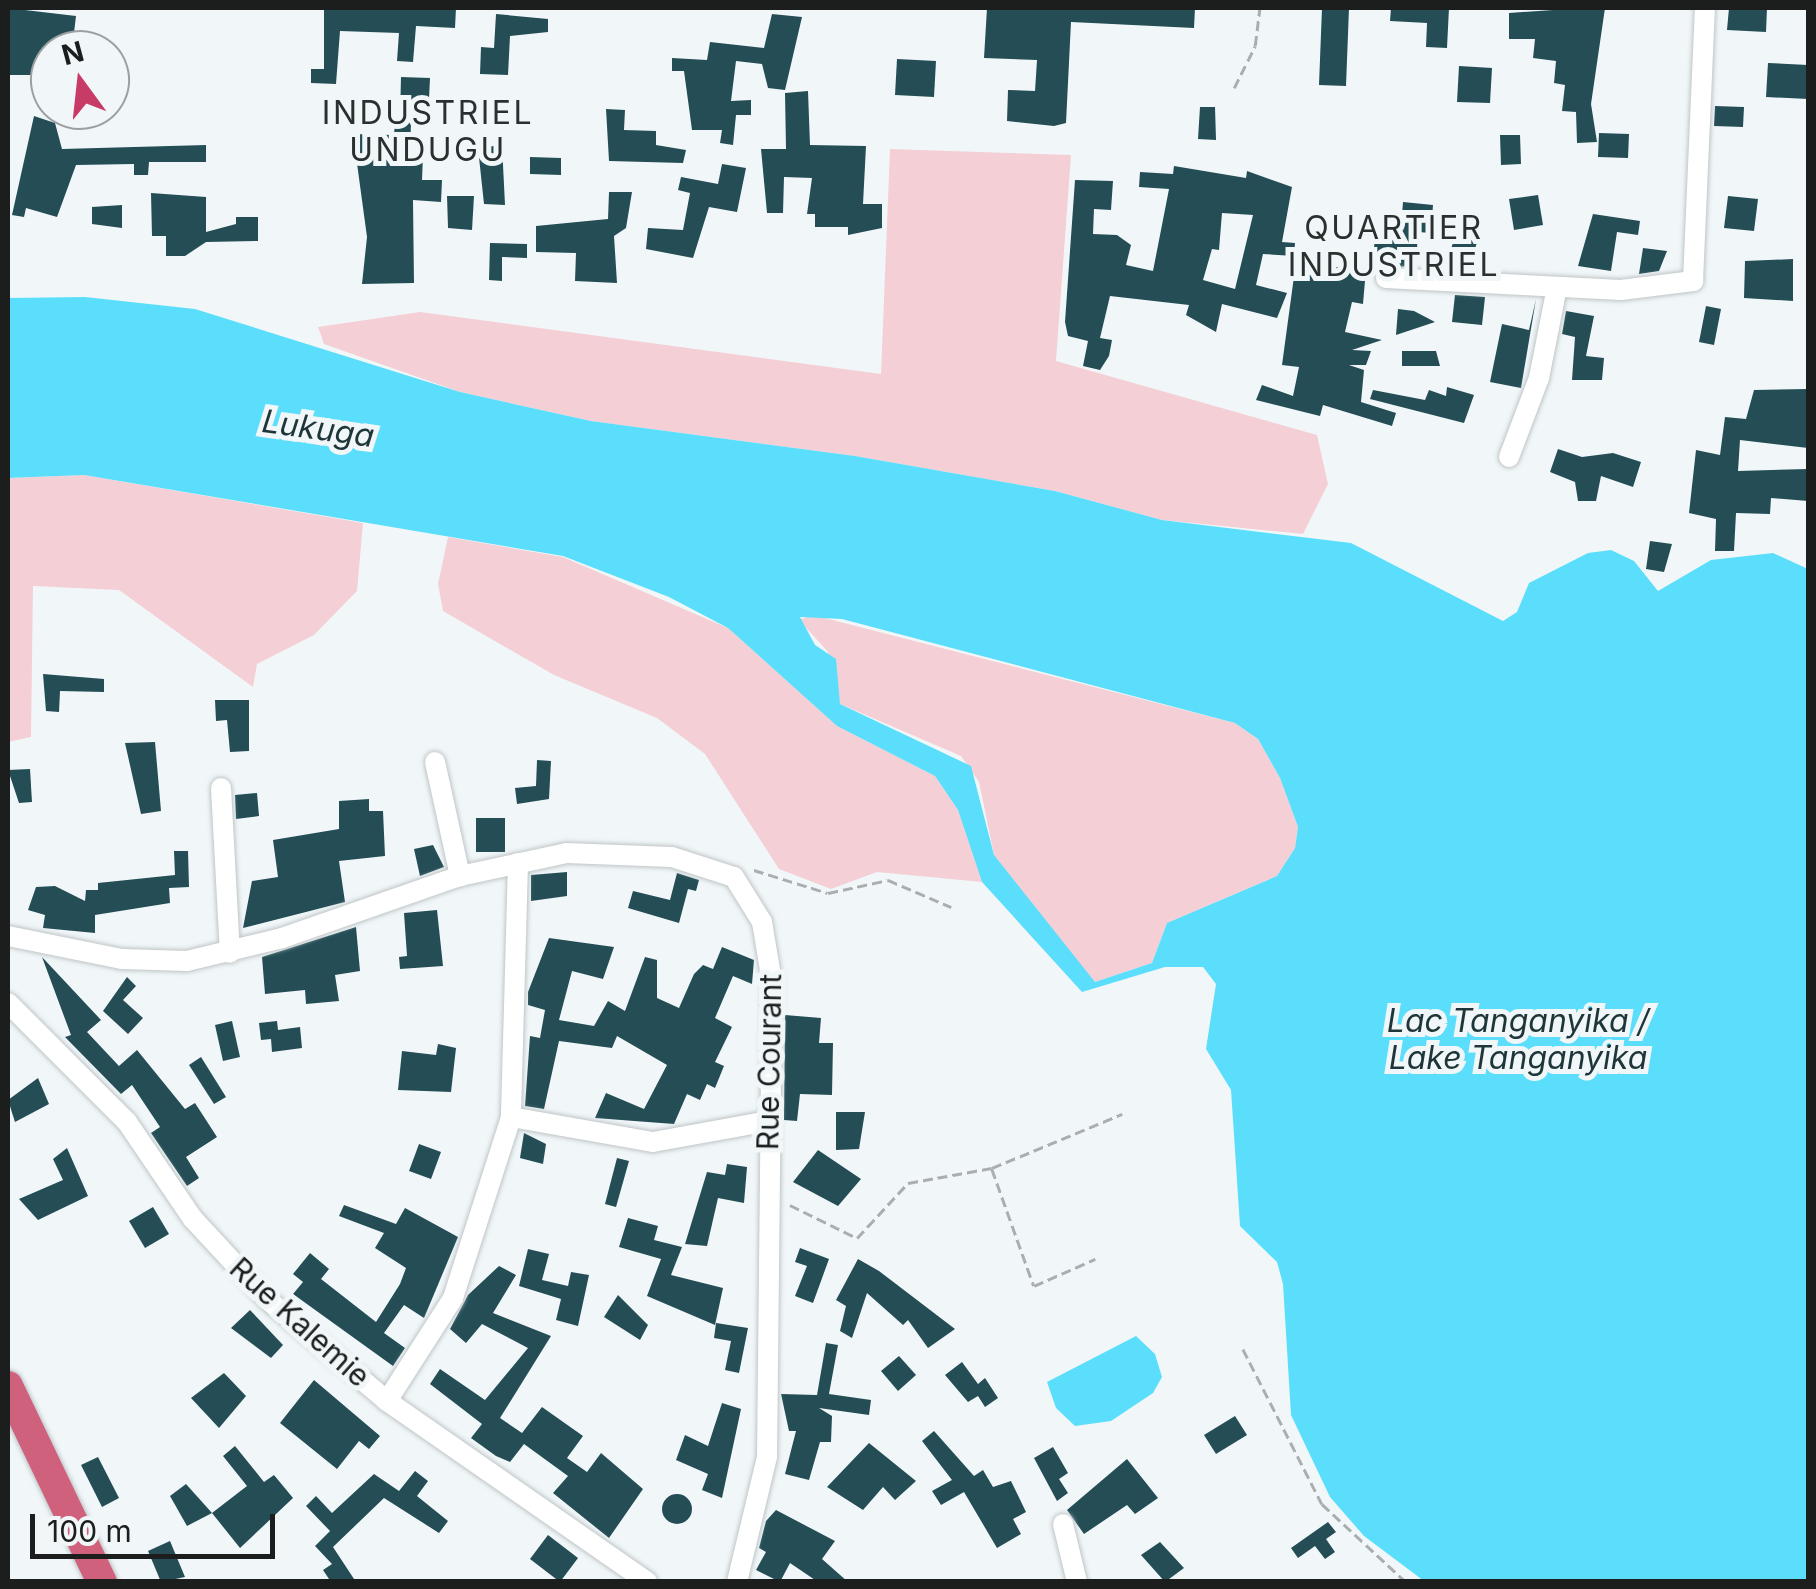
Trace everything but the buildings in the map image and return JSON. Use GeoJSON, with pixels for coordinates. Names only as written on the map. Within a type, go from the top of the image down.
{"type":"FeatureCollection","features":[{"type":"Feature","properties":{"kind":"highway"},"geometry":{"type":"LineString","coordinates":[[8,1386],[102,1582]]}},
{"type":"Feature","properties":{"kind":"street"},"geometry":{"type":"LineString","coordinates":[[1386,278],[1681,288],[1693,281],[1705,8]]}},
{"type":"Feature","properties":{"kind":"street"},"geometry":{"type":"LineString","coordinates":[[1509,457],[1539,378],[1557,286]]}},
{"type":"Feature","properties":{"kind":"street"},"geometry":{"type":"LineString","coordinates":[[435,762],[460,876]]}},
{"type":"Feature","properties":{"kind":"street"},"geometry":{"type":"LineString","coordinates":[[221,788],[230,953]]}},
{"type":"Feature","properties":{"kind":"street"},"geometry":{"type":"LineString","coordinates":[[8,936],[138,960],[230,953],[460,876],[600,850],[672,857],[734,876]]}},
{"type":"Feature","properties":{"kind":"street"},"geometry":{"type":"LineString","coordinates":[[387,1401],[453,1298],[511,1117],[518,863]]}},
{"type":"Feature","properties":{"kind":"street","name":"Rue Courant"},"geometry":{"type":"LineString","coordinates":[[734,876],[751,896],[770,953],[767,1457],[737,1582]]}},
{"type":"Feature","properties":{"kind":"street","name":"Rue Kalemie"},"geometry":{"type":"LineString","coordinates":[[8,1004],[127,1122],[193,1219],[268,1300],[387,1401],[647,1582]]}},
{"type":"Feature","properties":{"kind":"street"},"geometry":{"type":"LineString","coordinates":[[511,1117],[654,1142],[768,1121]]}},
{"type":"Feature","properties":{"kind":"street"},"geometry":{"type":"LineString","coordinates":[[1064,1524],[1078,1582]]}},
{"type":"Feature","properties":{"kind":"path"},"geometry":{"type":"LineString","coordinates":[[1234,88],[1256,46],[1260,8]]}},
{"type":"Feature","properties":{"kind":"path"},"geometry":{"type":"LineString","coordinates":[[734,876],[780,872],[828,893],[888,880],[951,906]]}},
{"type":"Feature","properties":{"kind":"path"},"geometry":{"type":"LineString","coordinates":[[766,1192],[857,1238],[908,1183],[992,1168],[1122,1114]]}},
{"type":"Feature","properties":{"kind":"path"},"geometry":{"type":"LineString","coordinates":[[992,1168],[1034,1286],[1095,1259]]}},
{"type":"Feature","properties":{"kind":"path"},"geometry":{"type":"LineString","coordinates":[[1243,1348],[1322,1504],[1406,1582]]}},
{"type":"Feature","properties":{"kind":"shaded area"},"geometry":{"type":"Polygon","coordinates":[[[890,149],[1071,155],[1056,361],[1317,435],[1328,484],[1303,534],[1162,520],[1055,491],[855,456],[591,421],[460,392],[324,344],[318,327],[420,312],[881,374],[890,149]]]}},
{"type":"Feature","properties":{"kind":"shaded area"},"geometry":{"type":"Polygon","coordinates":[[[84,475],[363,523],[357,591],[314,635],[257,664],[253,687],[119,590],[33,586],[31,737],[8,742],[8,478],[84,475]]]}},
{"type":"Feature","properties":{"kind":"shaded area"},"geometry":{"type":"Polygon","coordinates":[[[448,537],[563,557],[728,628],[837,726],[935,776],[958,810],[982,882],[877,872],[831,889],[779,869],[705,754],[657,718],[554,675],[443,611],[438,584],[448,537]]]}},
{"type":"Feature","properties":{"kind":"shaded area"},"geometry":{"type":"Polygon","coordinates":[[[813,615],[1235,723],[1258,739],[1280,778],[1298,827],[1295,848],[1277,876],[1167,923],[1152,963],[1095,982],[1008,878],[994,855],[979,782],[961,756],[840,704],[828,652],[799,620],[813,615]]]}},
{"type":"Feature","properties":{"kind":"water","name":"Lac Tanganyika / Lake Tanganyika"},"geometry":{"type":"Polygon","coordinates":[[[85,297],[195,309],[460,392],[591,421],[855,456],[1055,491],[1162,520],[1351,543],[1503,621],[1517,612],[1529,583],[1588,553],[1611,550],[1634,561],[1658,591],[1711,560],[1773,553],[1808,569],[1808,1581],[1424,1581],[1364,1536],[1330,1497],[1291,1415],[1283,1284],[1277,1262],[1240,1226],[1231,1090],[1206,1049],[1216,984],[1203,967],[1165,967],[1082,992],[982,882],[958,810],[935,776],[837,726],[728,628],[669,597],[563,556],[84,475],[8,478],[8,298],[85,297]],[[800,617],[815,645],[836,659],[840,704],[971,766],[994,855],[1095,982],[1152,963],[1167,923],[1277,876],[1295,848],[1298,827],[1280,778],[1258,739],[1235,723],[842,619],[800,617]]]}},
{"type":"Feature","properties":{"kind":"water"},"geometry":{"type":"Polygon","coordinates":[[[1136,1336],[1155,1354],[1162,1377],[1153,1393],[1111,1421],[1075,1426],[1056,1408],[1047,1382],[1136,1336]]]}},
{"type":"Feature","properties":{"kind":"district","name":"INDUSTRIEL UNDUGU"},"geometry":{"type":"Point","coordinates":[428,132]}},
{"type":"Feature","properties":{"kind":"district","name":"QUARTIER INDUSTRIEL"},"geometry":{"type":"Point","coordinates":[1394,248]}},
{"type":"Feature","properties":{"kind":"water label","name":"Lukuga"},"geometry":{"type":"Point","coordinates":[318,429]}}]}
